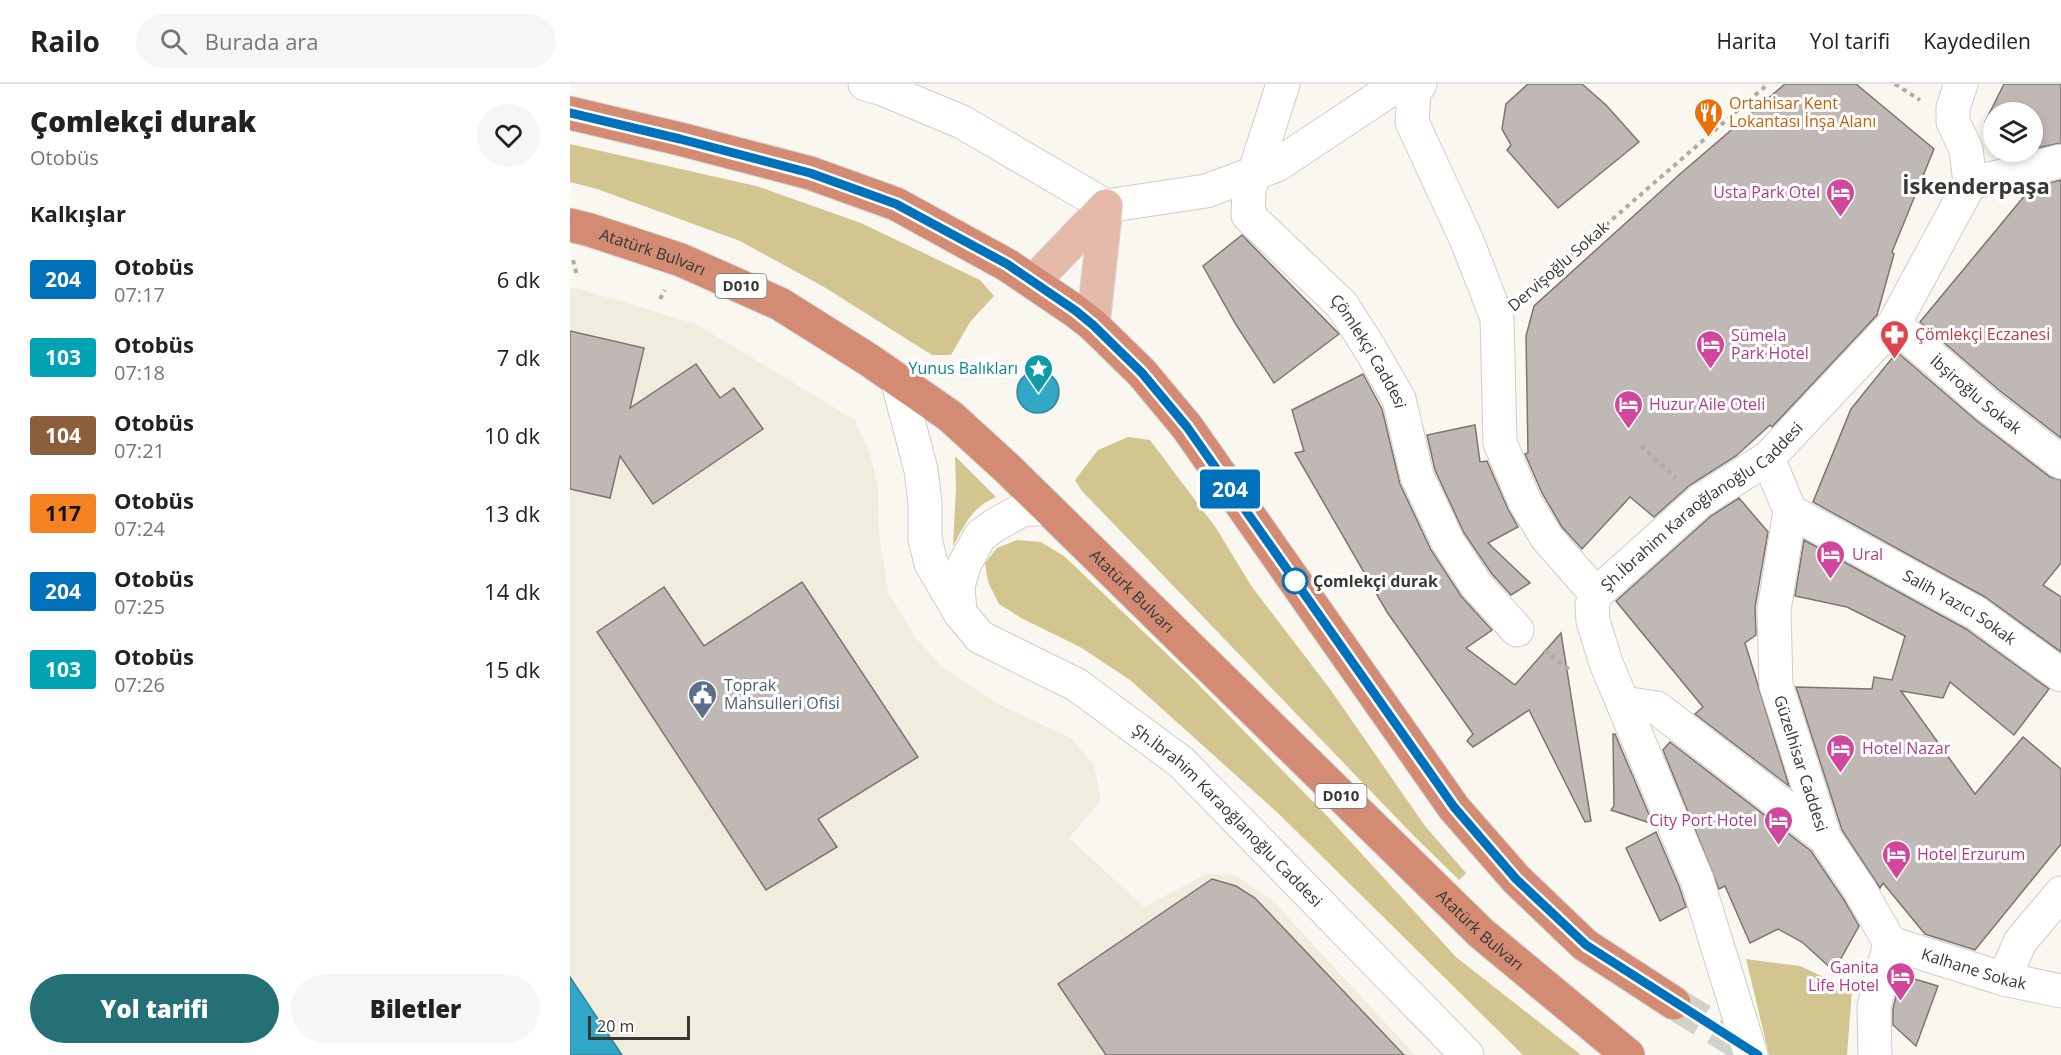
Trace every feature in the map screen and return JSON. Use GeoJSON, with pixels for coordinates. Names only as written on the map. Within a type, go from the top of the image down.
{"type":"FeatureCollection","features":[{"type":"Feature","properties":{"kind":"highway"},"geometry":{"type":"LineString","coordinates":[[570,113],[810,173],[896,204],[1027,278],[1093,325],[1142,373],[1187,427],[1454,807],[1516,879],[1586,945],[1674,1003]]}},
{"type":"Feature","properties":{"kind":"highway","name":"Atatürk Bulvarı"},"geometry":{"type":"LineString","coordinates":[[570,225],[681,260],[780,304],[950,416],[1481,933],[1628,1055]]}},
{"type":"Feature","properties":{"kind":"main road"},"geometry":{"type":"LineString","coordinates":[[1027,278],[1106,206]]}},
{"type":"Feature","properties":{"kind":"main road"},"geometry":{"type":"LineString","coordinates":[[1093,325],[1106,206]]}},
{"type":"Feature","properties":{"kind":"street"},"geometry":{"type":"LineString","coordinates":[[865,84],[883,89],[962,122],[1106,206],[1206,191],[1277,165],[1400,84]]}},
{"type":"Feature","properties":{"kind":"street","name":"Çömlekçi Caddesi"},"geometry":{"type":"LineString","coordinates":[[1283,84],[1249,190],[1248,215],[1342,305],[1399,399],[1417,476],[1448,542],[1477,586],[1517,630]]}},
{"type":"Feature","properties":{"kind":"street"},"geometry":{"type":"LineString","coordinates":[[1420,84],[1414,93],[1412,122],[1467,241],[1497,318]]}},
{"type":"Feature","properties":{"kind":"street"},"geometry":{"type":"LineString","coordinates":[[1961,84],[1953,108],[1953,122],[1966,149],[1970,183],[2061,161]]}},
{"type":"Feature","properties":{"kind":"street","name":"Şh.İbrahim Karaoğlanoğlu Caddesi"},"geometry":{"type":"LineString","coordinates":[[1751,1055],[1697,880],[1606,663],[1593,621],[1592,605],[1596,594],[1700,501],[1768,458],[1894,324],[1970,183]]}},
{"type":"Feature","properties":{"kind":"street","name":"Dervişoğlu Sokak"},"geometry":{"type":"LineString","coordinates":[[1497,318],[1500,443],[1525,502],[1547,538],[1596,594]]}},
{"type":"Feature","properties":{"kind":"street","name":"İbşiroğlu Sokak"},"geometry":{"type":"LineString","coordinates":[[1894,324],[1988,406],[2061,462]]}},
{"type":"Feature","properties":{"kind":"street","name":"Şh.İbrahim Karaoğlanoğlu Caddesi"},"geometry":{"type":"LineString","coordinates":[[897,379],[921,470],[925,503],[925,539],[931,563],[960,613],[980,637],[1077,685],[1181,762],[1467,1055]]}},
{"type":"Feature","properties":{"kind":"street"},"geometry":{"type":"LineString","coordinates":[[1768,458],[1790,511]]}},
{"type":"Feature","properties":{"kind":"street"},"geometry":{"type":"LineString","coordinates":[[960,613],[958,586],[965,563],[980,536],[1024,509],[1056,517]]}},
{"type":"Feature","properties":{"kind":"street","name":"Salih Yazıcı Sokak"},"geometry":{"type":"LineString","coordinates":[[1790,511],[1976,613],[2061,675]]}},
{"type":"Feature","properties":{"kind":"street","name":"Güzelhisar Caddesi"},"geometry":{"type":"LineString","coordinates":[[1790,511],[1774,610],[1776,685],[1825,838],[1860,890],[1890,943]]}},
{"type":"Feature","properties":{"kind":"street"},"geometry":{"type":"LineString","coordinates":[[1623,703],[1657,708],[1825,838]]}},
{"type":"Feature","properties":{"kind":"street"},"geometry":{"type":"LineString","coordinates":[[2004,979],[2020,942],[2061,893]]}},
{"type":"Feature","properties":{"kind":"street"},"geometry":{"type":"LineString","coordinates":[[1875,1055],[1874,1007],[1890,943]]}},
{"type":"Feature","properties":{"kind":"street","name":"Kalhane Sokak"},"geometry":{"type":"LineString","coordinates":[[1890,943],[2004,979],[2061,991]]}},
{"type":"Feature","properties":{"kind":"path","name":"Dervişoğlu Sokak"},"geometry":{"type":"LineString","coordinates":[[1497,318],[1768,84]]}},
{"type":"Feature","properties":{"kind":"path"},"geometry":{"type":"LineString","coordinates":[[1641,446],[1700,501]]}},
{"type":"Feature","properties":{"kind":"shaded area"},"geometry":{"type":"Polygon","coordinates":[[[570,144],[756,186],[861,223],[980,280],[994,296],[970,322],[951,355],[932,355],[824,287],[740,241],[597,189],[570,182],[570,144]]]}},
{"type":"Feature","properties":{"kind":"shaded area"},"geometry":{"type":"Polygon","coordinates":[[[570,288],[696,324],[855,420],[870,454],[878,488],[879,534],[888,592],[916,638],[942,667],[1000,705],[1071,738],[1094,765],[1101,800],[1069,838],[1144,907],[1208,873],[1235,875],[1274,902],[1415,1055],[622,1055],[570,977],[570,288]]]}},
{"type":"Feature","properties":{"kind":"shaded area"},"geometry":{"type":"Polygon","coordinates":[[[1128,437],[1150,440],[1216,528],[1252,587],[1330,689],[1425,826],[1466,873],[1459,880],[1082,491],[1075,480],[1098,450],[1128,437]]]}},
{"type":"Feature","properties":{"kind":"shaded area"},"geometry":{"type":"Polygon","coordinates":[[[955,456],[996,497],[975,511],[953,546],[956,488],[955,456]]]}},
{"type":"Feature","properties":{"kind":"shaded area"},"geometry":{"type":"Polygon","coordinates":[[[1017,540],[1041,542],[1064,556],[1192,678],[1328,817],[1456,957],[1581,1055],[1523,1055],[1279,814],[1130,680],[1080,647],[1021,618],[999,604],[988,582],[985,563],[997,548],[1017,540]]]}},
{"type":"Feature","properties":{"kind":"shaded area"},"geometry":{"type":"Polygon","coordinates":[[[1746,959],[1800,966],[1852,990],[1847,1055],[1769,1055],[1746,959]]]}},
{"type":"Feature","properties":{"kind":"water"},"geometry":{"type":"Polygon","coordinates":[[[1038,371],[1046,372],[1053,377],[1058,384],[1058,400],[1053,407],[1046,412],[1038,413],[1030,412],[1023,407],[1018,400],[1017,392],[1018,384],[1023,377],[1030,372],[1038,371]]]}},
{"type":"Feature","properties":{"kind":"water"},"geometry":{"type":"Polygon","coordinates":[[[570,977],[622,1055],[570,1055],[570,977]]]}},
{"type":"Feature","properties":{"kind":"building"},"geometry":{"type":"Polygon","coordinates":[[[1528,84],[1582,84],[1606,105],[1639,142],[1558,208],[1507,150],[1511,145],[1502,129],[1506,104],[1528,84]]]}},
{"type":"Feature","properties":{"kind":"building"},"geometry":{"type":"Polygon","coordinates":[[[1785,84],[1856,84],[1934,149],[1892,252],[1894,254],[1877,315],[1772,427],[1770,425],[1736,456],[1690,485],[1654,517],[1630,497],[1582,549],[1562,527],[1542,493],[1525,454],[1528,453],[1526,336],[1534,306],[1680,174],[1785,84]]]}},
{"type":"Feature","properties":{"kind":"building"},"geometry":{"type":"Polygon","coordinates":[[[2004,84],[2061,84],[2061,143],[2043,147],[2043,102],[1995,102],[2004,84]]]}},
{"type":"Feature","properties":{"kind":"building"},"geometry":{"type":"Polygon","coordinates":[[[2061,180],[2061,438],[2000,391],[1920,322],[2031,188],[2061,180]]]}},
{"type":"Feature","properties":{"kind":"building"},"geometry":{"type":"Polygon","coordinates":[[[1242,235],[1339,334],[1274,383],[1235,323],[1203,266],[1242,235]]]}},
{"type":"Feature","properties":{"kind":"building"},"geometry":{"type":"Polygon","coordinates":[[[570,331],[644,348],[630,408],[696,364],[720,398],[734,388],[763,429],[653,504],[620,456],[610,498],[570,489],[570,331]]]}},
{"type":"Feature","properties":{"kind":"building"},"geometry":{"type":"Polygon","coordinates":[[[1897,352],[1977,421],[2050,477],[2061,480],[2061,563],[2043,585],[2061,597],[2061,652],[1985,597],[1813,502],[1851,409],[1897,352]]]}},
{"type":"Feature","properties":{"kind":"building"},"geometry":{"type":"Polygon","coordinates":[[[1363,374],[1382,409],[1400,484],[1431,550],[1461,596],[1492,630],[1466,648],[1515,685],[1561,633],[1591,821],[1585,822],[1529,710],[1473,747],[1467,741],[1473,734],[1387,612],[1295,453],[1304,451],[1292,410],[1363,374]]]}},
{"type":"Feature","properties":{"kind":"building"},"geometry":{"type":"Polygon","coordinates":[[[1475,425],[1480,462],[1487,461],[1518,527],[1488,543],[1530,583],[1511,595],[1492,574],[1464,533],[1435,470],[1427,435],[1475,425]]]}},
{"type":"Feature","properties":{"kind":"building"},"geometry":{"type":"Polygon","coordinates":[[[1739,498],[1768,532],[1755,607],[1756,635],[1745,643],[1789,786],[1695,714],[1703,707],[1616,601],[1711,516],[1739,498]]]}},
{"type":"Feature","properties":{"kind":"building"},"geometry":{"type":"Polygon","coordinates":[[[1804,540],[1966,629],[2049,689],[2014,735],[1950,682],[1943,698],[1901,691],[1975,794],[2023,737],[2061,769],[2061,844],[1975,950],[1925,934],[1883,883],[1880,888],[1842,830],[1796,687],[1872,689],[1874,677],[1892,680],[1905,636],[1847,607],[1795,596],[1804,540]]]}},
{"type":"Feature","properties":{"kind":"building","name":"Toprak Mahsulleri Ofisi"},"geometry":{"type":"Polygon","coordinates":[[[802,582],[918,757],[818,819],[837,847],[766,890],[597,632],[664,587],[704,646],[802,582]]]}},
{"type":"Feature","properties":{"kind":"building"},"geometry":{"type":"Polygon","coordinates":[[[1613,734],[1615,734],[1653,824],[1611,810],[1614,806],[1613,734]]]}},
{"type":"Feature","properties":{"kind":"building"},"geometry":{"type":"Polygon","coordinates":[[[1670,742],[1811,851],[1859,926],[1834,971],[1802,942],[1778,929],[1750,943],[1725,886],[1719,889],[1663,750],[1670,742]]]}},
{"type":"Feature","properties":{"kind":"building"},"geometry":{"type":"Polygon","coordinates":[[[1656,832],[1686,907],[1660,921],[1626,848],[1656,832]]]}},
{"type":"Feature","properties":{"kind":"building"},"geometry":{"type":"Polygon","coordinates":[[[1212,879],[1236,886],[1255,898],[1404,1055],[1106,1055],[1058,984],[1212,879]]]}},
{"type":"Feature","properties":{"kind":"building"},"geometry":{"type":"Polygon","coordinates":[[[1901,975],[1938,986],[1916,1046],[1893,1025],[1893,1009],[1901,975]]]}},
{"type":"Feature","properties":{"kind":"tunnel"},"geometry":{"type":"LineString","coordinates":[[1674,1003],[1758,1055]]}},
{"type":"Feature","properties":{"kind":"bus line","name":"204"},"geometry":{"type":"LineString","coordinates":[[570,113],[810,173],[896,204],[1007,264],[1076,311],[1142,373],[1187,427],[1454,807],[1516,879],[1586,945],[1758,1055]]}},
{"type":"Feature","properties":{"kind":"place","name":"Ortahisar Kent Lokantası İnşa Alanı"},"geometry":{"type":"Point","coordinates":[1708,138]}},
{"type":"Feature","properties":{"kind":"place","name":"Usta Park Otel"},"geometry":{"type":"Point","coordinates":[1841,218]}},
{"type":"Feature","properties":{"kind":"place","name":"Çömlekçi Eczanesi"},"geometry":{"type":"Point","coordinates":[1894,360]}},
{"type":"Feature","properties":{"kind":"place","name":"Sümela Park Hotel"},"geometry":{"type":"Point","coordinates":[1710,370]}},
{"type":"Feature","properties":{"kind":"place","name":"Yunus Balıkları"},"geometry":{"type":"Point","coordinates":[1039,394]}},
{"type":"Feature","properties":{"kind":"place","name":"Huzur Aile Oteli"},"geometry":{"type":"Point","coordinates":[1628,430]}},
{"type":"Feature","properties":{"kind":"place","name":"Ural"},"geometry":{"type":"Point","coordinates":[1831,580]}},
{"type":"Feature","properties":{"kind":"place","name":"Çomlekçi durak"},"geometry":{"type":"Point","coordinates":[1295,581]}},
{"type":"Feature","properties":{"kind":"place","name":"Toprak Mahsulleri Ofisi"},"geometry":{"type":"Point","coordinates":[703,720]}},
{"type":"Feature","properties":{"kind":"place","name":"Hotel Nazar"},"geometry":{"type":"Point","coordinates":[1841,774]}},
{"type":"Feature","properties":{"kind":"place","name":"City Port Hotel"},"geometry":{"type":"Point","coordinates":[1778,846]}},
{"type":"Feature","properties":{"kind":"place","name":"Hotel Erzurum"},"geometry":{"type":"Point","coordinates":[1896,880]}},
{"type":"Feature","properties":{"kind":"place","name":"Ganita Life Hotel"},"geometry":{"type":"Point","coordinates":[1900,1002]}},
{"type":"Feature","properties":{"kind":"district","name":"İskenderpaşa"},"geometry":{"type":"Point","coordinates":[1976,186]}}]}
